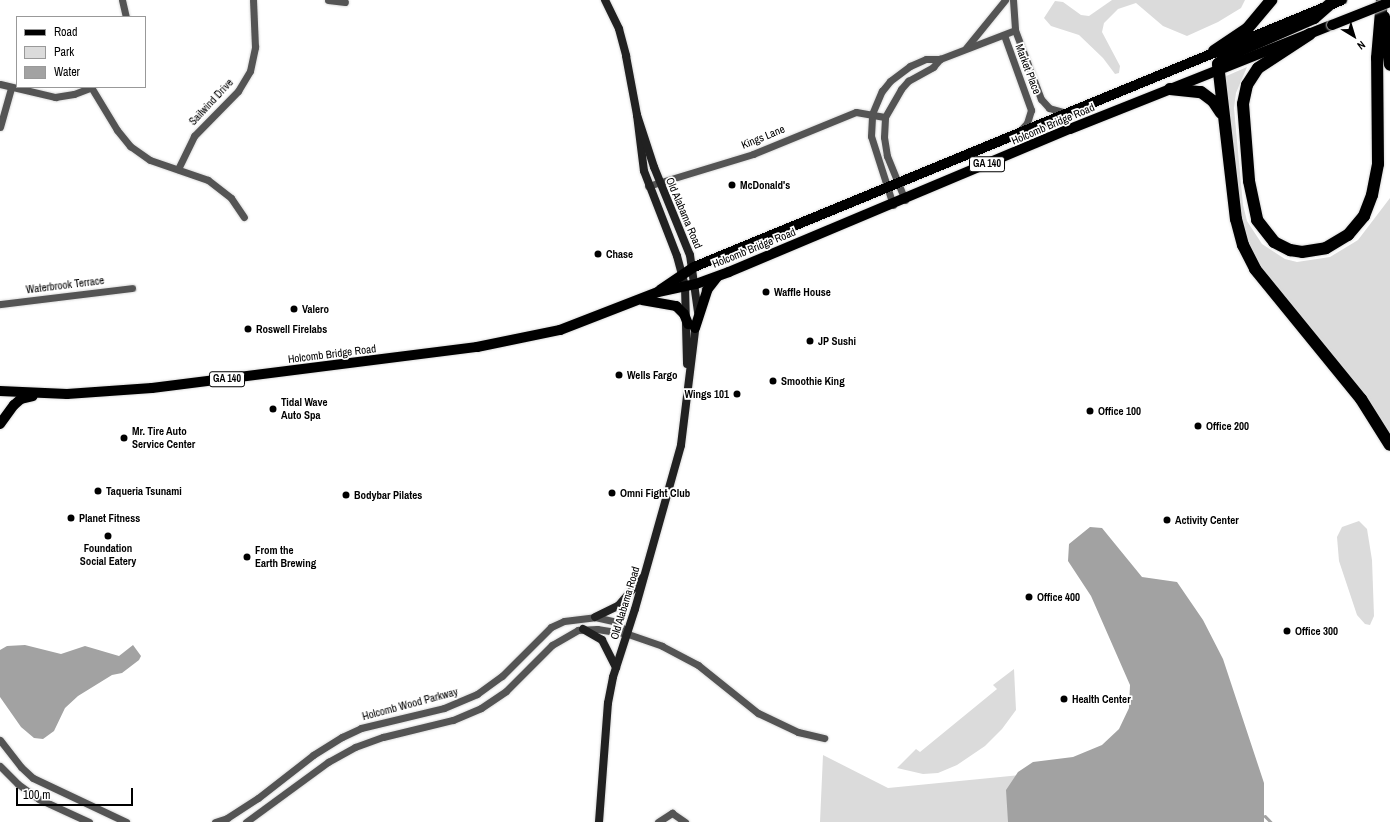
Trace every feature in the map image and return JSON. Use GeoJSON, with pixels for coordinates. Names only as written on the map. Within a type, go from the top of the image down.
{"type":"FeatureCollection","features":[{"type":"Feature","properties":{"kind":"highway"},"geometry":{"type":"LineString","coordinates":[[1214,51],[1247,29],[1271,0]]}},
{"type":"Feature","properties":{"kind":"highway"},"geometry":{"type":"LineString","coordinates":[[1310,34],[1258,68],[1247,85],[1242,104],[1249,181],[1256,220],[1274,242],[1290,250],[1302,252],[1326,248],[1348,235],[1364,216],[1372,195],[1378,164],[1377,58],[1382,0]]}},
{"type":"Feature","properties":{"kind":"highway"},"geometry":{"type":"LineString","coordinates":[[1382,0],[1390,65]]}},
{"type":"Feature","properties":{"kind":"highway"},"geometry":{"type":"LineString","coordinates":[[1329,5],[1314,18],[1224,57],[1219,62],[1217,70],[1236,219],[1243,245],[1255,270],[1349,384],[1390,445]]}},
{"type":"Feature","properties":{"kind":"highway"},"geometry":{"type":"LineString","coordinates":[[1170,89],[1194,90],[1204,94],[1216,104],[1224,123]]}},
{"type":"Feature","properties":{"kind":"main road","name":"Old Alabama Road"},"geometry":{"type":"LineString","coordinates":[[605,0],[622,42],[637,115],[660,182],[694,267],[698,308],[692,326]]}},
{"type":"Feature","properties":{"kind":"main road","name":"Holcomb Bridge Road"},"geometry":{"type":"LineString","coordinates":[[658,292],[682,273],[694,267],[1214,51],[1342,0]]}},
{"type":"Feature","properties":{"kind":"main road","name":"Holcomb Bridge Road"},"geometry":{"type":"LineString","coordinates":[[0,391],[43,394],[152,388],[477,347],[560,330],[658,292],[696,284],[717,277],[1170,89],[1390,2]]}},
{"type":"Feature","properties":{"kind":"main road","name":"Old Alabama Road"},"geometry":{"type":"LineString","coordinates":[[600,822],[608,703],[616,668],[628,634],[681,445],[689,393],[692,326],[685,286],[682,273],[648,186],[640,156],[637,115]]}},
{"type":"Feature","properties":{"kind":"main road"},"geometry":{"type":"LineString","coordinates":[[692,326],[707,290],[717,277]]}},
{"type":"Feature","properties":{"kind":"main road"},"geometry":{"type":"LineString","coordinates":[[640,300],[676,306],[684,314],[692,326]]}},
{"type":"Feature","properties":{"kind":"main road"},"geometry":{"type":"LineString","coordinates":[[0,424],[8,411],[21,399],[43,394]]}},
{"type":"Feature","properties":{"kind":"main road"},"geometry":{"type":"LineString","coordinates":[[595,618],[618,606],[630,595],[646,572]]}},
{"type":"Feature","properties":{"kind":"main road"},"geometry":{"type":"LineString","coordinates":[[584,629],[602,640],[616,668]]}},
{"type":"Feature","properties":{"kind":"street"},"geometry":{"type":"LineString","coordinates":[[122,0],[126,16]]}},
{"type":"Feature","properties":{"kind":"street","name":"Sailwind Drive"},"geometry":{"type":"LineString","coordinates":[[178,169],[194,136],[238,91],[250,71],[255,47],[253,0]]}},
{"type":"Feature","properties":{"kind":"street"},"geometry":{"type":"LineString","coordinates":[[328,0],[345,2]]}},
{"type":"Feature","properties":{"kind":"street"},"geometry":{"type":"LineString","coordinates":[[964,50],[1005,0]]}},
{"type":"Feature","properties":{"kind":"street","name":"Market Place"},"geometry":{"type":"LineString","coordinates":[[1013,0],[1015,30],[1042,98],[1049,108],[1066,113]]}},
{"type":"Feature","properties":{"kind":"street"},"geometry":{"type":"LineString","coordinates":[[893,204],[873,149],[872,114],[882,91],[900,73],[926,59],[940,59],[1015,30]]}},
{"type":"Feature","properties":{"kind":"street","name":"Market Place"},"geometry":{"type":"LineString","coordinates":[[1004,35],[1031,110],[1027,123],[1019,132]]}},
{"type":"Feature","properties":{"kind":"street"},"geometry":{"type":"LineString","coordinates":[[905,200],[886,151],[885,117],[894,98],[904,85],[933,67],[940,59]]}},
{"type":"Feature","properties":{"kind":"street"},"geometry":{"type":"LineString","coordinates":[[0,84],[11,88],[55,97],[74,94],[89,88]]}},
{"type":"Feature","properties":{"kind":"street"},"geometry":{"type":"LineString","coordinates":[[0,127],[11,88]]}},
{"type":"Feature","properties":{"kind":"street"},"geometry":{"type":"LineString","coordinates":[[93,88],[117,130],[130,146],[150,160],[208,180],[231,198],[244,217]]}},
{"type":"Feature","properties":{"kind":"street","name":"Kings Lane"},"geometry":{"type":"LineString","coordinates":[[648,186],[753,154],[851,114],[872,114],[885,117]]}},
{"type":"Feature","properties":{"kind":"street","name":"Waterbrook Terrace"},"geometry":{"type":"LineString","coordinates":[[0,304],[132,288]]}},
{"type":"Feature","properties":{"kind":"street","name":"Holcomb Wood Parkway"},"geometry":{"type":"LineString","coordinates":[[215,822],[227,818],[258,798],[313,755],[342,737],[361,728],[465,701],[488,687],[551,627],[575,618],[595,618],[616,622],[628,634]]}},
{"type":"Feature","properties":{"kind":"street","name":"Holcomb Wood Parkway"},"geometry":{"type":"LineString","coordinates":[[246,822],[328,762],[355,747],[383,737],[453,720],[481,708],[506,691],[552,644],[565,636],[584,629],[597,629],[628,634],[662,646],[698,665],[758,713],[798,732],[824,738]]}},
{"type":"Feature","properties":{"kind":"street"},"geometry":{"type":"LineString","coordinates":[[0,740],[21,767],[34,778],[126,822]]}},
{"type":"Feature","properties":{"kind":"street"},"geometry":{"type":"LineString","coordinates":[[0,766],[18,784],[39,799],[89,822]]}},
{"type":"Feature","properties":{"kind":"street"},"geometry":{"type":"LineString","coordinates":[[658,822],[672,813],[685,822]]}},
{"type":"Feature","properties":{"kind":"green space"},"geometry":{"type":"Polygon","coordinates":[[[1112,0],[1245,0],[1241,8],[1218,22],[1187,36],[1163,26],[1136,3],[1118,9],[1104,23],[1102,32],[1120,66],[1119,73],[1115,74],[1103,58],[1079,35],[1051,26],[1044,18],[1055,1],[1063,2],[1081,15],[1089,16],[1112,0]]]}},
{"type":"Feature","properties":{"kind":"green space"},"geometry":{"type":"Polygon","coordinates":[[[1247,67],[1236,93],[1234,108],[1243,205],[1247,221],[1262,244],[1285,259],[1297,262],[1330,257],[1358,240],[1390,198],[1390,439],[1262,274],[1241,227],[1224,77],[1247,67]]]}},
{"type":"Feature","properties":{"kind":"green space"},"geometry":{"type":"Polygon","coordinates":[[[1359,521],[1367,529],[1372,560],[1374,616],[1370,625],[1365,624],[1357,615],[1339,561],[1337,537],[1342,527],[1359,521]]]}},
{"type":"Feature","properties":{"kind":"green space"},"geometry":{"type":"Polygon","coordinates":[[[1014,669],[1016,710],[1002,729],[985,746],[957,765],[938,773],[923,774],[897,768],[916,749],[920,752],[997,689],[993,685],[1014,669]]]}},
{"type":"Feature","properties":{"kind":"green space"},"geometry":{"type":"Polygon","coordinates":[[[823,755],[888,788],[1021,775],[1038,822],[820,822],[823,755]]]}},
{"type":"Feature","properties":{"kind":"water"},"geometry":{"type":"Polygon","coordinates":[[[1090,527],[1102,528],[1142,577],[1177,582],[1203,620],[1223,659],[1264,783],[1264,822],[1008,822],[1006,790],[1018,772],[1033,762],[1073,757],[1102,745],[1119,729],[1129,708],[1130,685],[1091,596],[1068,561],[1069,544],[1090,527]]]}},
{"type":"Feature","properties":{"kind":"water"},"geometry":{"type":"Polygon","coordinates":[[[25,645],[61,654],[85,646],[119,656],[133,645],[141,656],[139,660],[122,673],[112,675],[78,696],[65,708],[54,731],[43,739],[34,738],[21,727],[0,697],[0,650],[7,646],[25,645]]]}},
{"type":"Feature","properties":{"kind":"waterway"},"geometry":{"type":"LineString","coordinates":[[1265,816],[1271,822]]}},
{"type":"Feature","properties":{"kind":"place","name":"McDonald's"},"geometry":{"type":"Point","coordinates":[732,185]}},
{"type":"Feature","properties":{"kind":"place","name":"Chase"},"geometry":{"type":"Point","coordinates":[598,254]}},
{"type":"Feature","properties":{"kind":"place","name":"Waffle House"},"geometry":{"type":"Point","coordinates":[766,292]}},
{"type":"Feature","properties":{"kind":"place","name":"Valero"},"geometry":{"type":"Point","coordinates":[294,309]}},
{"type":"Feature","properties":{"kind":"place","name":"Roswell Firelabs"},"geometry":{"type":"Point","coordinates":[248,329]}},
{"type":"Feature","properties":{"kind":"place","name":"JP Sushi"},"geometry":{"type":"Point","coordinates":[810,341]}},
{"type":"Feature","properties":{"kind":"place","name":"Wells Fargo"},"geometry":{"type":"Point","coordinates":[619,375]}},
{"type":"Feature","properties":{"kind":"place","name":"Smoothie King"},"geometry":{"type":"Point","coordinates":[773,381]}},
{"type":"Feature","properties":{"kind":"place","name":"Wings 101"},"geometry":{"type":"Point","coordinates":[737,394]}},
{"type":"Feature","properties":{"kind":"place","name":"Tidal Wave Auto Spa"},"geometry":{"type":"Point","coordinates":[273,409]}},
{"type":"Feature","properties":{"kind":"place","name":"Office 100"},"geometry":{"type":"Point","coordinates":[1090,411]}},
{"type":"Feature","properties":{"kind":"place","name":"Office 200"},"geometry":{"type":"Point","coordinates":[1198,426]}},
{"type":"Feature","properties":{"kind":"place","name":"Mr. Tire Auto Service Center"},"geometry":{"type":"Point","coordinates":[124,438]}},
{"type":"Feature","properties":{"kind":"place","name":"Taqueria Tsunami"},"geometry":{"type":"Point","coordinates":[98,491]}},
{"type":"Feature","properties":{"kind":"place","name":"Omni Fight Club"},"geometry":{"type":"Point","coordinates":[612,493]}},
{"type":"Feature","properties":{"kind":"place","name":"Bodybar Pilates"},"geometry":{"type":"Point","coordinates":[346,495]}},
{"type":"Feature","properties":{"kind":"place","name":"Planet Fitness"},"geometry":{"type":"Point","coordinates":[71,518]}},
{"type":"Feature","properties":{"kind":"place","name":"Activity Center"},"geometry":{"type":"Point","coordinates":[1167,520]}},
{"type":"Feature","properties":{"kind":"place","name":"Foundation Social Eatery"},"geometry":{"type":"Point","coordinates":[108,536]}},
{"type":"Feature","properties":{"kind":"place","name":"From the Earth Brewing"},"geometry":{"type":"Point","coordinates":[247,557]}},
{"type":"Feature","properties":{"kind":"place","name":"Office 400"},"geometry":{"type":"Point","coordinates":[1029,597]}},
{"type":"Feature","properties":{"kind":"place","name":"Office 300"},"geometry":{"type":"Point","coordinates":[1287,631]}},
{"type":"Feature","properties":{"kind":"place","name":"Health Center"},"geometry":{"type":"Point","coordinates":[1064,699]}}]}
